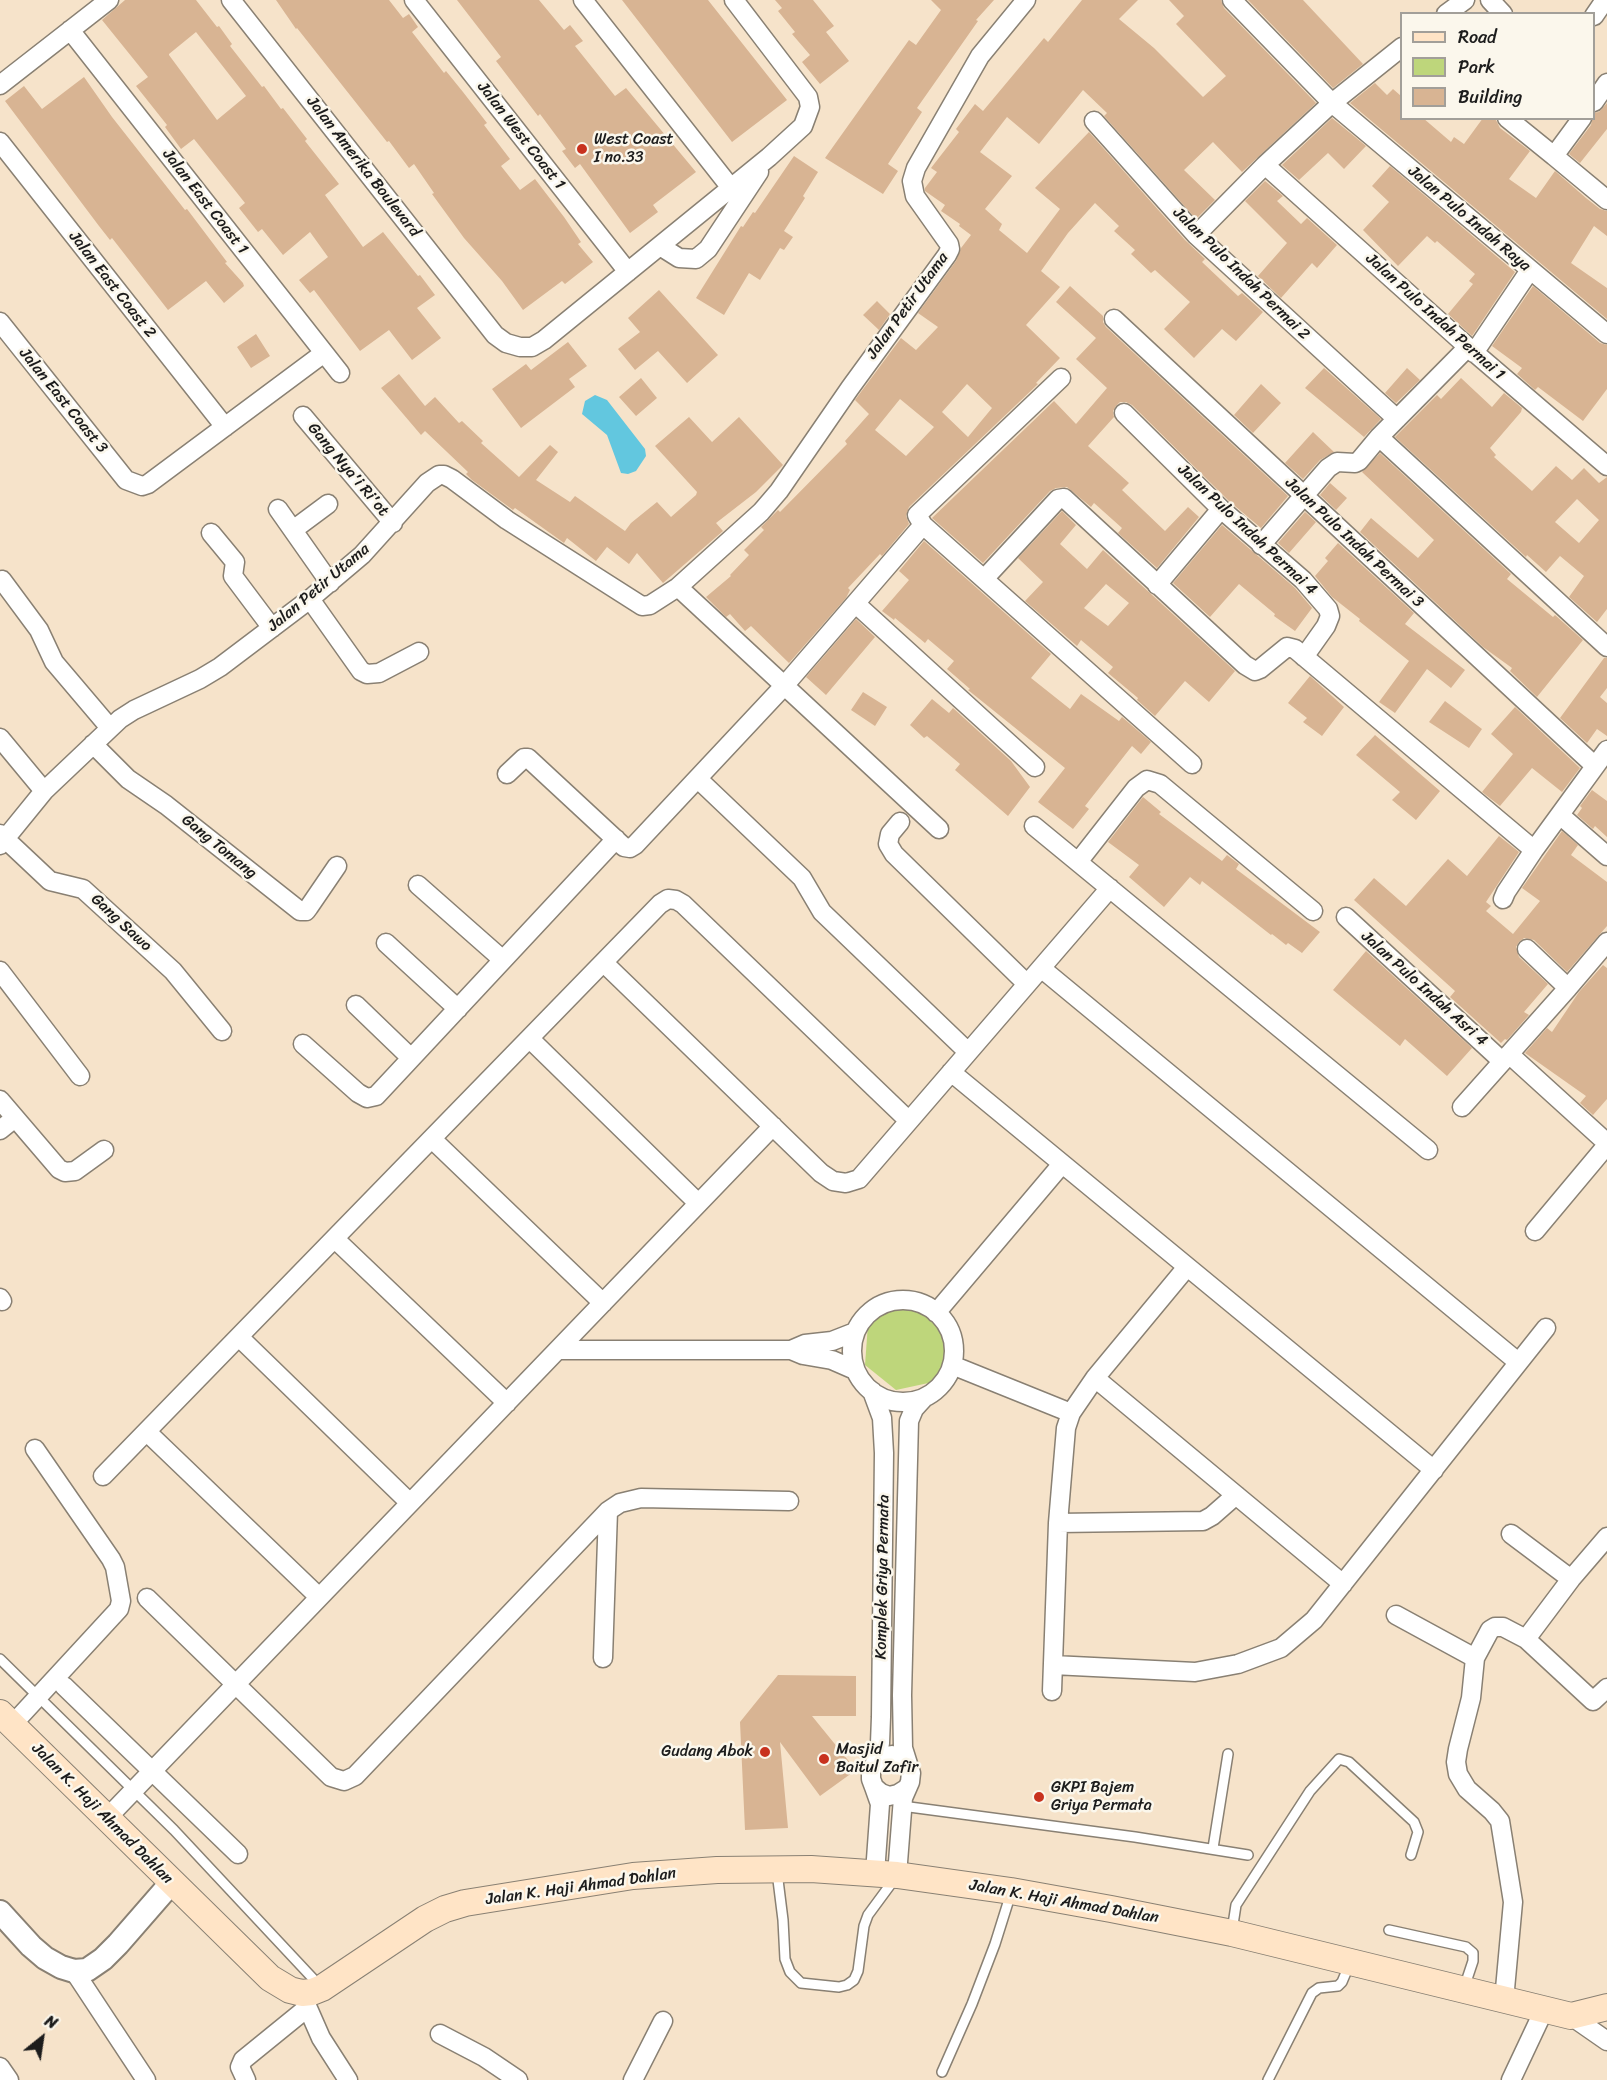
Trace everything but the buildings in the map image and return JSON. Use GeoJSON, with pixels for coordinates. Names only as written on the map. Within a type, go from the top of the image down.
{"type":"FeatureCollection","features":[{"type":"Feature","properties":{"kind":"main road","name":"Jalan K. Haji Ahmad Dahlan"},"geometry":{"type":"LineString","coordinates":[[20,1712],[120,1804],[172,1882],[270,1978],[290,1990],[311,1992],[425,1919],[445,1909],[465,1904],[633,1876],[717,1870],[811,1869],[886,1870],[1232,1933],[1571,2016],[1607,2007]]}},
{"type":"Feature","properties":{"kind":"street"},"geometry":{"type":"LineString","coordinates":[[0,85],[109,0]]}},
{"type":"Feature","properties":{"kind":"street","name":"Jalan Amerika Boulevard"},"geometry":{"type":"LineString","coordinates":[[231,0],[495,335],[507,344],[532,347],[544,340],[628,272]]}},
{"type":"Feature","properties":{"kind":"street","name":"Jalan West Coast 1"},"geometry":{"type":"LineString","coordinates":[[414,0],[628,272]]}},
{"type":"Feature","properties":{"kind":"street"},"geometry":{"type":"LineString","coordinates":[[583,0],[731,188]]}},
{"type":"Feature","properties":{"kind":"street"},"geometry":{"type":"LineString","coordinates":[[628,272],[770,157],[803,126],[808,117],[810,107],[803,88],[734,0]]}},
{"type":"Feature","properties":{"kind":"street","name":"Jalan Pulo Indah Raya"},"geometry":{"type":"LineString","coordinates":[[1232,0],[1332,103],[1530,270],[1604,326]]}},
{"type":"Feature","properties":{"kind":"street"},"geometry":{"type":"LineString","coordinates":[[1449,12],[1465,0]]}},
{"type":"Feature","properties":{"kind":"street"},"geometry":{"type":"LineString","coordinates":[[1490,0],[1501,12]]}},
{"type":"Feature","properties":{"kind":"street","name":"Jalan Petir Utama"},"geometry":{"type":"LineString","coordinates":[[2,840],[44,791],[110,728],[134,710],[200,680],[310,599],[362,555],[427,483],[439,475],[444,475],[507,520],[642,606],[650,606],[678,587],[761,512],[779,491],[849,388],[947,255],[950,249],[949,244],[915,196],[912,181],[980,56],[1020,2]]}},
{"type":"Feature","properties":{"kind":"street","name":"Jalan East Coast 1"},"geometry":{"type":"LineString","coordinates":[[70,30],[340,373]]}},
{"type":"Feature","properties":{"kind":"street"},"geometry":{"type":"LineString","coordinates":[[1196,235],[1265,165],[1332,103],[1400,48]]}},
{"type":"Feature","properties":{"kind":"street"},"geometry":{"type":"LineString","coordinates":[[1595,99],[1607,83]]}},
{"type":"Feature","properties":{"kind":"street"},"geometry":{"type":"LineString","coordinates":[[1509,120],[1607,200]]}},
{"type":"Feature","properties":{"kind":"street"},"geometry":{"type":"LineString","coordinates":[[1554,156],[1581,120]]}},
{"type":"Feature","properties":{"kind":"street","name":"Jalan Pulo Indah Permai 2"},"geometry":{"type":"LineString","coordinates":[[1094,121],[1196,235],[1396,419]]}},
{"type":"Feature","properties":{"kind":"street","name":"Jalan East Coast 2"},"geometry":{"type":"LineString","coordinates":[[0,142],[225,427]]}},
{"type":"Feature","properties":{"kind":"street"},"geometry":{"type":"LineString","coordinates":[[660,246],[679,258],[696,260],[708,249],[770,157]]}},
{"type":"Feature","properties":{"kind":"street","name":"Jalan Pulo Indah Permai 1"},"geometry":{"type":"LineString","coordinates":[[1265,165],[1471,350],[1607,466]]}},
{"type":"Feature","properties":{"kind":"street"},"geometry":{"type":"LineString","coordinates":[[1261,545],[1328,468],[1337,462],[1355,463],[1359,461],[1396,419],[1471,350],[1530,270]]}},
{"type":"Feature","properties":{"kind":"street","name":"Jalan Pulo Indah Permai 3"},"geometry":{"type":"LineString","coordinates":[[1114,319],[1595,766]]}},
{"type":"Feature","properties":{"kind":"street","name":"Jalan East Coast 3"},"geometry":{"type":"LineString","coordinates":[[0,322],[126,480],[136,485],[148,484],[225,427]]}},
{"type":"Feature","properties":{"kind":"street"},"geometry":{"type":"LineString","coordinates":[[225,427],[324,353]]}},
{"type":"Feature","properties":{"kind":"street"},"geometry":{"type":"LineString","coordinates":[[1061,378],[917,515],[922,525],[1192,764]]}},
{"type":"Feature","properties":{"kind":"street","name":"Jalan Pulo Indah Permai 4"},"geometry":{"type":"LineString","coordinates":[[1124,413],[1221,508],[1303,580],[1328,609],[1330,616],[1326,626],[1304,657]]}},
{"type":"Feature","properties":{"kind":"street","name":"Gang Nya'i Ri'ot"},"geometry":{"type":"LineString","coordinates":[[303,416],[393,523]]}},
{"type":"Feature","properties":{"kind":"street"},"geometry":{"type":"LineString","coordinates":[[1379,437],[1607,647]]}},
{"type":"Feature","properties":{"kind":"street"},"geometry":{"type":"LineString","coordinates":[[984,579],[1058,499],[1064,498],[1251,669],[1255,671],[1260,669],[1287,646],[1294,649],[1534,850]]}},
{"type":"Feature","properties":{"kind":"street"},"geometry":{"type":"LineString","coordinates":[[293,530],[328,504]]}},
{"type":"Feature","properties":{"kind":"street"},"geometry":{"type":"LineString","coordinates":[[1157,585],[1221,508]]}},
{"type":"Feature","properties":{"kind":"street"},"geometry":{"type":"LineString","coordinates":[[278,509],[330,583]]}},
{"type":"Feature","properties":{"kind":"street"},"geometry":{"type":"LineString","coordinates":[[507,774],[524,758],[528,758],[624,847],[630,848],[635,845],[784,686],[922,525]]}},
{"type":"Feature","properties":{"kind":"street"},"geometry":{"type":"LineString","coordinates":[[211,533],[235,562],[232,576],[272,628]]}},
{"type":"Feature","properties":{"kind":"street"},"geometry":{"type":"LineString","coordinates":[[2,580],[39,630],[54,662],[110,728]]}},
{"type":"Feature","properties":{"kind":"street"},"geometry":{"type":"LineString","coordinates":[[678,587],[939,829]]}},
{"type":"Feature","properties":{"kind":"street"},"geometry":{"type":"LineString","coordinates":[[310,599],[361,671],[367,674],[380,673],[420,652]]}},
{"type":"Feature","properties":{"kind":"street"},"geometry":{"type":"LineString","coordinates":[[856,604],[1035,767]]}},
{"type":"Feature","properties":{"kind":"street"},"geometry":{"type":"LineString","coordinates":[[0,738],[44,791]]}},
{"type":"Feature","properties":{"kind":"street","name":"Gang Tomang"},"geometry":{"type":"LineString","coordinates":[[93,744],[128,779],[166,805],[300,911],[306,911],[337,866]]}},
{"type":"Feature","properties":{"kind":"street"},"geometry":{"type":"LineString","coordinates":[[1503,899],[1534,850],[1607,750]]}},
{"type":"Feature","properties":{"kind":"street"},"geometry":{"type":"LineString","coordinates":[[698,779],[802,878],[822,912],[968,1052]]}},
{"type":"Feature","properties":{"kind":"street"},"geometry":{"type":"LineString","coordinates":[[1078,862],[1136,788],[1147,780],[1160,784],[1313,911]]}},
{"type":"Feature","properties":{"kind":"street"},"geometry":{"type":"LineString","coordinates":[[1560,815],[1607,856]]}},
{"type":"Feature","properties":{"kind":"street"},"geometry":{"type":"LineString","coordinates":[[900,822],[890,834],[888,844],[894,854],[1027,984]]}},
{"type":"Feature","properties":{"kind":"street"},"geometry":{"type":"LineString","coordinates":[[1034,826],[1428,1150]]}},
{"type":"Feature","properties":{"kind":"street"},"geometry":{"type":"LineString","coordinates":[[303,1044],[358,1093],[367,1098],[376,1096],[616,839]]}},
{"type":"Feature","properties":{"kind":"street","name":"Gang Sawo"},"geometry":{"type":"LineString","coordinates":[[2,840],[50,881],[84,889],[173,971],[222,1031]]}},
{"type":"Feature","properties":{"kind":"street"},"geometry":{"type":"LineString","coordinates":[[418,885],[503,960]]}},
{"type":"Feature","properties":{"kind":"street"},"geometry":{"type":"LineString","coordinates":[[604,963],[821,1173],[833,1181],[846,1184],[859,1179],[1110,888]]}},
{"type":"Feature","properties":{"kind":"street"},"geometry":{"type":"LineString","coordinates":[[103,1476],[660,904],[668,899],[683,904],[909,1121]]}},
{"type":"Feature","properties":{"kind":"street","name":"Jalan Pulo Indah Asri 4"},"geometry":{"type":"LineString","coordinates":[[1346,917],[1607,1144]]}},
{"type":"Feature","properties":{"kind":"street"},"geometry":{"type":"LineString","coordinates":[[1462,1107],[1607,942]]}},
{"type":"Feature","properties":{"kind":"street"},"geometry":{"type":"LineString","coordinates":[[386,943],[458,1009]]}},
{"type":"Feature","properties":{"kind":"street"},"geometry":{"type":"LineString","coordinates":[[1527,949],[1568,988]]}},
{"type":"Feature","properties":{"kind":"street"},"geometry":{"type":"LineString","coordinates":[[1041,968],[1518,1362]]}},
{"type":"Feature","properties":{"kind":"street"},"geometry":{"type":"LineString","coordinates":[[0,971],[80,1076]]}},
{"type":"Feature","properties":{"kind":"street"},"geometry":{"type":"LineString","coordinates":[[356,1005],[411,1058]]}},
{"type":"Feature","properties":{"kind":"street"},"geometry":{"type":"LineString","coordinates":[[530,1039],[698,1203]]}},
{"type":"Feature","properties":{"kind":"street"},"geometry":{"type":"LineString","coordinates":[[951,1072],[1434,1470]]}},
{"type":"Feature","properties":{"kind":"street"},"geometry":{"type":"LineString","coordinates":[[0,1100],[64,1172],[75,1171],[104,1150]]}},
{"type":"Feature","properties":{"kind":"street"},"geometry":{"type":"LineString","coordinates":[[0,1130],[15,1118]]}},
{"type":"Feature","properties":{"kind":"street"},"geometry":{"type":"LineString","coordinates":[[120,1804],[772,1126]]}},
{"type":"Feature","properties":{"kind":"street"},"geometry":{"type":"LineString","coordinates":[[432,1139],[603,1303]]}},
{"type":"Feature","properties":{"kind":"street"},"geometry":{"type":"LineString","coordinates":[[1535,1231],[1607,1144]]}},
{"type":"Feature","properties":{"kind":"street"},"geometry":{"type":"LineString","coordinates":[[936,1313],[1062,1164]]}},
{"type":"Feature","properties":{"kind":"street"},"geometry":{"type":"LineString","coordinates":[[334,1239],[507,1403]]}},
{"type":"Feature","properties":{"kind":"street"},"geometry":{"type":"LineString","coordinates":[[1052,1691],[1058,1523],[1066,1428],[1071,1413],[1095,1378],[1187,1266]]}},
{"type":"Feature","properties":{"kind":"street"},"geometry":{"type":"LineString","coordinates":[[891,1302],[915,1302],[936,1313],[944,1321],[953,1342],[952,1365],[937,1390],[924,1398],[897,1402],[884,1398],[862,1382],[855,1370],[852,1351],[855,1332],[869,1313],[879,1306],[891,1302]]}},
{"type":"Feature","properties":{"kind":"street"},"geometry":{"type":"LineString","coordinates":[[1053,1665],[1195,1672],[1238,1664],[1281,1647],[1314,1620],[1546,1328]]}},
{"type":"Feature","properties":{"kind":"street"},"geometry":{"type":"LineString","coordinates":[[791,1350],[805,1344],[832,1341],[855,1332]]}},
{"type":"Feature","properties":{"kind":"street"},"geometry":{"type":"LineString","coordinates":[[239,1337],[410,1503]]}},
{"type":"Feature","properties":{"kind":"street"},"geometry":{"type":"LineString","coordinates":[[558,1350],[791,1350],[803,1355],[832,1360],[855,1370]]}},
{"type":"Feature","properties":{"kind":"street"},"geometry":{"type":"LineString","coordinates":[[952,1365],[1071,1413]]}},
{"type":"Feature","properties":{"kind":"street"},"geometry":{"type":"LineString","coordinates":[[1095,1378],[1343,1584]]}},
{"type":"Feature","properties":{"kind":"street","name":"Komplek Griya Permata"},"geometry":{"type":"LineString","coordinates":[[872,1391],[882,1418],[884,1453],[881,1717],[880,1743],[875,1763]]}},
{"type":"Feature","properties":{"kind":"street","name":"Komplek Griya Permata"},"geometry":{"type":"LineString","coordinates":[[908,1764],[903,1748],[902,1695],[909,1421],[914,1409],[924,1398]]}},
{"type":"Feature","properties":{"kind":"street"},"geometry":{"type":"LineString","coordinates":[[147,1432],[319,1597]]}},
{"type":"Feature","properties":{"kind":"street"},"geometry":{"type":"LineString","coordinates":[[20,1712],[119,1609],[121,1601],[115,1567],[111,1558],[35,1449]]}},
{"type":"Feature","properties":{"kind":"street"},"geometry":{"type":"LineString","coordinates":[[884,1453],[909,1454]]}},
{"type":"Feature","properties":{"kind":"street"},"geometry":{"type":"LineString","coordinates":[[1058,1523],[1203,1521],[1236,1495]]}},
{"type":"Feature","properties":{"kind":"street"},"geometry":{"type":"LineString","coordinates":[[147,1598],[331,1777],[345,1781],[355,1776],[608,1511],[620,1503],[641,1498],[789,1501]]}},
{"type":"Feature","properties":{"kind":"street"},"geometry":{"type":"LineString","coordinates":[[603,1658],[608,1511]]}},
{"type":"Feature","properties":{"kind":"street"},"geometry":{"type":"LineString","coordinates":[[1511,1534],[1571,1579]]}},
{"type":"Feature","properties":{"kind":"street"},"geometry":{"type":"LineString","coordinates":[[1526,1639],[1571,1579],[1607,1537]]}},
{"type":"Feature","properties":{"kind":"street"},"geometry":{"type":"LineString","coordinates":[[1396,1615],[1475,1658]]}},
{"type":"Feature","properties":{"kind":"street"},"geometry":{"type":"LineString","coordinates":[[1504,2000],[1514,1902],[1500,1821],[1492,1810],[1467,1789],[1458,1774],[1456,1762],[1471,1698],[1475,1658],[1490,1630],[1503,1627],[1526,1639],[1593,1701],[1607,1688]]}},
{"type":"Feature","properties":{"kind":"street"},"geometry":{"type":"LineString","coordinates":[[64,1686],[238,1854]]}},
{"type":"Feature","properties":{"kind":"street"},"geometry":{"type":"LineString","coordinates":[[892,1755],[908,1764],[911,1773],[904,1798],[901,1829],[886,1870],[878,1827],[880,1804],[871,1779],[871,1771],[882,1757],[892,1755]]}},
{"type":"Feature","properties":{"kind":"street"},"geometry":{"type":"LineString","coordinates":[[874,1787],[889,1796],[898,1794],[904,1798]]}},
{"type":"Feature","properties":{"kind":"street"},"geometry":{"type":"LineString","coordinates":[[880,1804],[904,1798]]}},
{"type":"Feature","properties":{"kind":"street"},"geometry":{"type":"LineString","coordinates":[[0,1912],[45,1958],[74,1971],[87,1970],[104,1959],[172,1882]]}},
{"type":"Feature","properties":{"kind":"street"},"geometry":{"type":"LineString","coordinates":[[74,1971],[146,2080]]}},
{"type":"Feature","properties":{"kind":"street"},"geometry":{"type":"LineString","coordinates":[[246,2080],[240,2067],[243,2060],[311,1992]]}},
{"type":"Feature","properties":{"kind":"street"},"geometry":{"type":"LineString","coordinates":[[311,1992],[321,2038],[348,2080]]}},
{"type":"Feature","properties":{"kind":"street"},"geometry":{"type":"LineString","coordinates":[[1511,2080],[1544,2010]]}},
{"type":"Feature","properties":{"kind":"street"},"geometry":{"type":"LineString","coordinates":[[1571,2016],[1607,2041]]}},
{"type":"Feature","properties":{"kind":"street"},"geometry":{"type":"LineString","coordinates":[[633,2080],[663,2021]]}},
{"type":"Feature","properties":{"kind":"street"},"geometry":{"type":"LineString","coordinates":[[440,2034],[484,2057],[518,2080]]}},
{"type":"Feature","properties":{"kind":"street"},"geometry":{"type":"LineString","coordinates":[[0,2067],[9,2080]]}},
{"type":"Feature","properties":{"kind":"lane"},"geometry":{"type":"LineString","coordinates":[[0,1659],[20,1712],[120,1804],[174,1830],[299,1964],[311,1992]]}},
{"type":"Feature","properties":{"kind":"lane"},"geometry":{"type":"LineString","coordinates":[[1213,1848],[1228,1754]]}},
{"type":"Feature","properties":{"kind":"lane"},"geometry":{"type":"LineString","coordinates":[[1232,1933],[1236,1905],[1310,1791],[1336,1761],[1344,1759],[1348,1762],[1414,1822],[1419,1832],[1411,1855]]}},
{"type":"Feature","properties":{"kind":"lane"},"geometry":{"type":"LineString","coordinates":[[904,1798],[1248,1855]]}},
{"type":"Feature","properties":{"kind":"lane"},"geometry":{"type":"LineString","coordinates":[[776,1869],[783,1920],[785,1959],[790,1972],[801,1983],[839,1987],[854,1980],[858,1971],[864,1926],[886,1870]]}},
{"type":"Feature","properties":{"kind":"lane"},"geometry":{"type":"LineString","coordinates":[[942,2072],[995,1944],[1011,1891]]}},
{"type":"Feature","properties":{"kind":"lane"},"geometry":{"type":"LineString","coordinates":[[1389,1930],[1466,1947],[1473,1953],[1473,1961],[1464,1990]]}},
{"type":"Feature","properties":{"kind":"lane"},"geometry":{"type":"LineString","coordinates":[[1268,2080],[1312,1993],[1319,1988],[1338,1986],[1351,1962]]}},
{"type":"Feature","properties":{"kind":"green space"},"geometry":{"type":"Polygon","coordinates":[[[901,1299],[935,1310],[952,1347],[933,1382],[896,1390],[865,1365],[868,1324],[901,1299]]]}},
{"type":"Feature","properties":{"kind":"water"},"geometry":{"type":"Polygon","coordinates":[[[595,395],[607,400],[645,449],[646,456],[636,471],[628,474],[621,473],[607,435],[582,414],[585,401],[595,395]]]}},
{"type":"Feature","properties":{"kind":"place","name":"West Coast I no.33"},"geometry":{"type":"Point","coordinates":[582,149]}},
{"type":"Feature","properties":{"kind":"place","name":"Gudang Abok"},"geometry":{"type":"Point","coordinates":[765,1752]}},
{"type":"Feature","properties":{"kind":"place","name":"Masjid Baitul Zafir"},"geometry":{"type":"Point","coordinates":[824,1759]}},
{"type":"Feature","properties":{"kind":"place","name":"GKPI Bajem Griya Permata"},"geometry":{"type":"Point","coordinates":[1039,1797]}}]}
